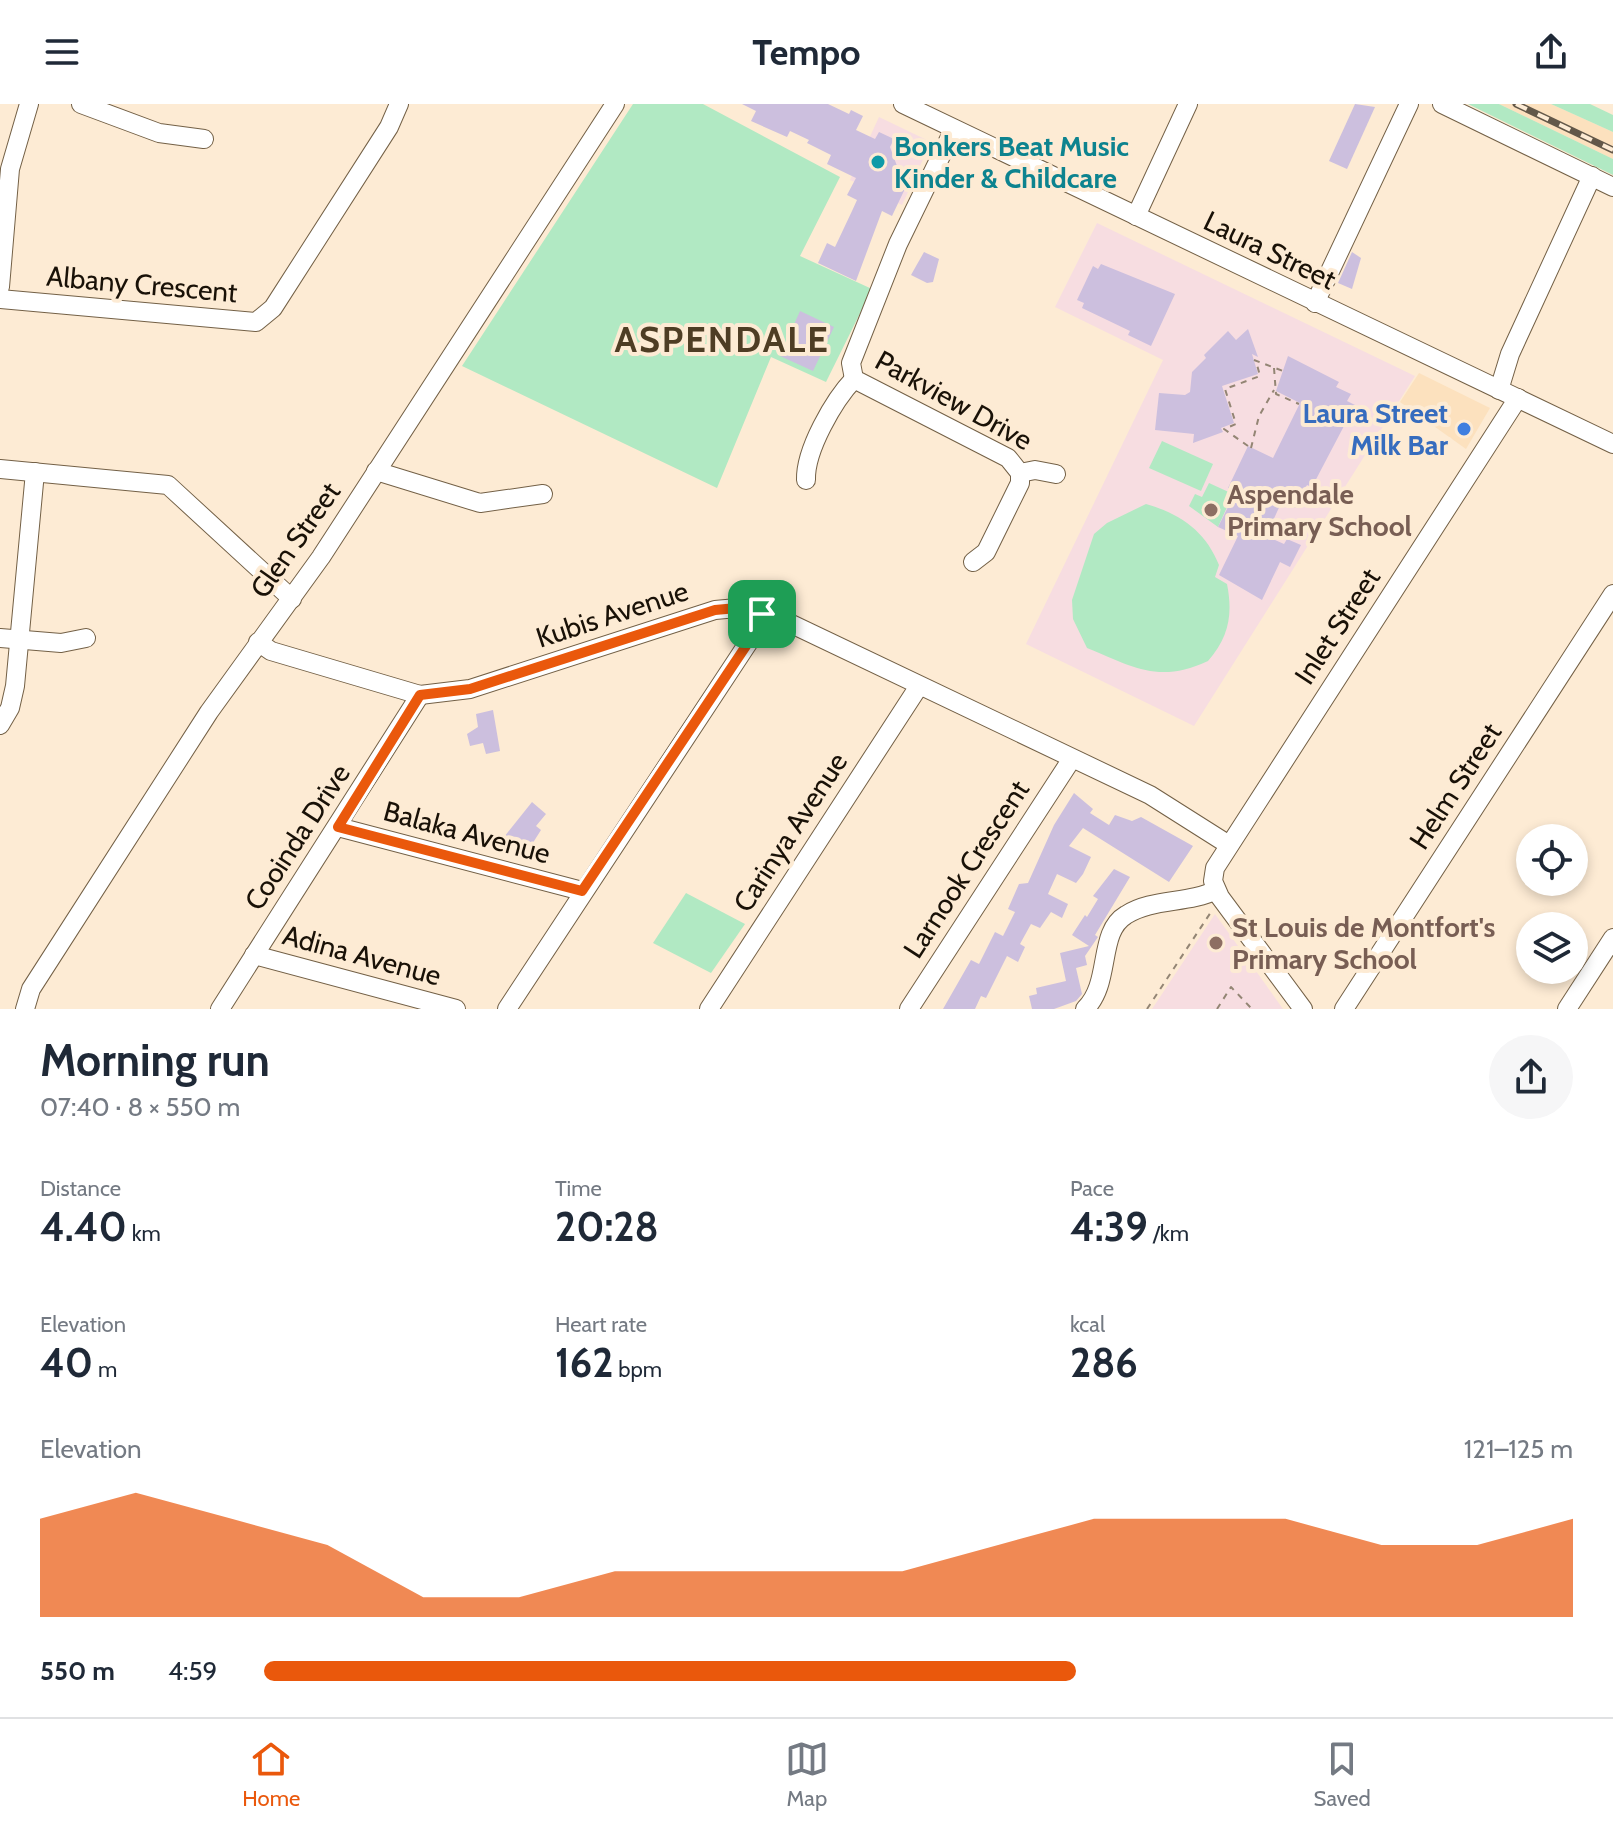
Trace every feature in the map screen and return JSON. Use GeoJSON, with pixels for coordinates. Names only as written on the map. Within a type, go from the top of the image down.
{"type":"FeatureCollection","features":[{"type":"Feature","properties":{"kind":"street"},"geometry":{"type":"LineString","coordinates":[[0,287],[10,169],[29,104]]}},
{"type":"Feature","properties":{"kind":"street"},"geometry":{"type":"LineString","coordinates":[[81,104],[159,133],[204,139]]}},
{"type":"Feature","properties":{"kind":"street","name":"Albany Crescent"},"geometry":{"type":"LineString","coordinates":[[0,299],[256,322],[273,308],[389,127],[399,104]]}},
{"type":"Feature","properties":{"kind":"street","name":"Glen Street"},"geometry":{"type":"LineString","coordinates":[[25,1009],[31,989],[258,642],[292,599],[615,104]]}},
{"type":"Feature","properties":{"kind":"street","name":"Laura Street"},"geometry":{"type":"LineString","coordinates":[[903,104],[1613,444]]}},
{"type":"Feature","properties":{"kind":"street"},"geometry":{"type":"LineString","coordinates":[[1136,216],[1188,104]]}},
{"type":"Feature","properties":{"kind":"street"},"geometry":{"type":"LineString","coordinates":[[1315,303],[1409,104]]}},
{"type":"Feature","properties":{"kind":"street"},"geometry":{"type":"LineString","coordinates":[[1442,104],[1613,187]]}},
{"type":"Feature","properties":{"kind":"street","name":"Parkview Drive"},"geometry":{"type":"LineString","coordinates":[[954,129],[898,244],[851,363],[854,379],[1008,458],[1020,473],[1056,474]]}},
{"type":"Feature","properties":{"kind":"street"},"geometry":{"type":"LineString","coordinates":[[1494,387],[1592,176]]}},
{"type":"Feature","properties":{"kind":"street"},"geometry":{"type":"LineString","coordinates":[[806,480],[805,466],[833,405],[854,379]]}},
{"type":"Feature","properties":{"kind":"street","name":"Inlet Street"},"geometry":{"type":"LineString","coordinates":[[1217,888],[1229,845],[1518,398]]}},
{"type":"Feature","properties":{"kind":"street"},"geometry":{"type":"LineString","coordinates":[[0,469],[168,485],[292,599]]}},
{"type":"Feature","properties":{"kind":"street"},"geometry":{"type":"LineString","coordinates":[[376,471],[480,503],[543,494]]}},
{"type":"Feature","properties":{"kind":"street"},"geometry":{"type":"LineString","coordinates":[[0,725],[10,708],[15,686],[35,472]]}},
{"type":"Feature","properties":{"kind":"street"},"geometry":{"type":"LineString","coordinates":[[973,562],[986,552],[1020,483],[1020,473]]}},
{"type":"Feature","properties":{"kind":"street","name":"Helm Street"},"geometry":{"type":"LineString","coordinates":[[1344,1009],[1613,594]]}},
{"type":"Feature","properties":{"kind":"street"},"geometry":{"type":"LineString","coordinates":[[741,652],[745,630],[742,609]]}},
{"type":"Feature","properties":{"kind":"street","name":"Kubis Avenue"},"geometry":{"type":"LineString","coordinates":[[258,642],[271,651],[420,695],[470,689],[715,610],[742,609],[781,619],[1071,760],[1150,795],[1229,845]]}},
{"type":"Feature","properties":{"kind":"street"},"geometry":{"type":"LineString","coordinates":[[507,1009],[756,631],[762,614]]}},
{"type":"Feature","properties":{"kind":"street"},"geometry":{"type":"LineString","coordinates":[[0,638],[61,643],[86,638]]}},
{"type":"Feature","properties":{"kind":"street","name":"Carinya Avenue"},"geometry":{"type":"LineString","coordinates":[[709,1009],[919,686]]}},
{"type":"Feature","properties":{"kind":"street","name":"Cooinda Drive"},"geometry":{"type":"LineString","coordinates":[[220,1009],[420,695]]}},
{"type":"Feature","properties":{"kind":"street","name":"Larnook Crescent"},"geometry":{"type":"LineString","coordinates":[[909,1009],[1071,760]]}},
{"type":"Feature","properties":{"kind":"street","name":"Balaka Avenue"},"geometry":{"type":"LineString","coordinates":[[338,827],[582,891]]}},
{"type":"Feature","properties":{"kind":"street"},"geometry":{"type":"LineString","coordinates":[[1085,1009],[1097,992],[1111,931],[1116,923],[1129,913],[1217,888],[1303,1009]]}},
{"type":"Feature","properties":{"kind":"street"},"geometry":{"type":"LineString","coordinates":[[1567,1009],[1613,938]]}},
{"type":"Feature","properties":{"kind":"street","name":"Adina Avenue"},"geometry":{"type":"LineString","coordinates":[[254,955],[456,1009]]}},
{"type":"Feature","properties":{"kind":"path"},"geometry":{"type":"LineString","coordinates":[[1274,368],[1274,390],[1259,416],[1249,447],[1224,429],[1236,424],[1225,389],[1260,376],[1255,361],[1283,371]]}},
{"type":"Feature","properties":{"kind":"path"},"geometry":{"type":"LineString","coordinates":[[1274,390],[1278,396],[1299,404]]}},
{"type":"Feature","properties":{"kind":"path"},"geometry":{"type":"LineString","coordinates":[[1147,1009],[1217,888]]}},
{"type":"Feature","properties":{"kind":"path"},"geometry":{"type":"LineString","coordinates":[[1217,1009],[1231,987],[1252,1009]]}},
{"type":"Feature","properties":{"kind":"shaded area"},"geometry":{"type":"Polygon","coordinates":[[[1499,104],[1551,104],[1613,132],[1613,159],[1499,104]]]}},
{"type":"Feature","properties":{"kind":"shaded area"},"geometry":{"type":"Polygon","coordinates":[[[879,117],[931,142],[902,205],[850,180],[879,117]]]}},
{"type":"Feature","properties":{"kind":"shaded area","name":"Aspendale Primary School"},"geometry":{"type":"Polygon","coordinates":[[[1097,223],[1415,376],[1194,726],[1026,644],[1163,360],[1055,307],[1097,223]]]}},
{"type":"Feature","properties":{"kind":"shaded area"},"geometry":{"type":"Polygon","coordinates":[[[1419,373],[1490,408],[1466,449],[1400,402],[1419,373]]]}},
{"type":"Feature","properties":{"kind":"shaded area","name":"St Louis de Montfort's Primary School"},"geometry":{"type":"Polygon","coordinates":[[[1215,914],[1256,971],[1283,1009],[1152,1009],[1215,914]]]}},
{"type":"Feature","properties":{"kind":"green space"},"geometry":{"type":"Polygon","coordinates":[[[633,104],[703,104],[840,177],[800,256],[872,289],[826,382],[771,357],[717,488],[462,366],[633,104]]]}},
{"type":"Feature","properties":{"kind":"green space"},"geometry":{"type":"Polygon","coordinates":[[[1468,104],[1499,104],[1613,159],[1613,175],[1468,104]]]}},
{"type":"Feature","properties":{"kind":"green space"},"geometry":{"type":"Polygon","coordinates":[[[1551,104],[1590,104],[1613,115],[1613,132],[1551,104]]]}},
{"type":"Feature","properties":{"kind":"green space"},"geometry":{"type":"Polygon","coordinates":[[[1162,441],[1213,464],[1201,491],[1149,468],[1162,441]]]}},
{"type":"Feature","properties":{"kind":"green space"},"geometry":{"type":"Polygon","coordinates":[[[1209,483],[1233,494],[1218,527],[1189,506],[1195,494],[1202,497],[1209,483]]]}},
{"type":"Feature","properties":{"kind":"green space"},"geometry":{"type":"Polygon","coordinates":[[[1146,504],[1170,513],[1191,526],[1214,553],[1219,565],[1215,577],[1227,584],[1230,605],[1225,634],[1208,661],[1191,668],[1160,672],[1118,661],[1087,648],[1073,619],[1072,600],[1094,534],[1107,523],[1146,504]]]}},
{"type":"Feature","properties":{"kind":"green space"},"geometry":{"type":"Polygon","coordinates":[[[686,893],[745,924],[711,973],[653,943],[686,893]]]}},
{"type":"Feature","properties":{"kind":"building"},"geometry":{"type":"Polygon","coordinates":[[[742,104],[828,104],[849,114],[851,110],[863,116],[856,130],[875,139],[879,132],[894,139],[890,147],[897,166],[912,174],[892,216],[882,211],[856,281],[818,263],[827,243],[835,247],[857,200],[847,195],[856,178],[827,164],[831,155],[807,143],[809,140],[790,131],[787,137],[751,121],[756,111],[742,104]]]}},
{"type":"Feature","properties":{"kind":"building"},"geometry":{"type":"Polygon","coordinates":[[[1355,104],[1375,107],[1347,169],[1329,161],[1355,104]]]}},
{"type":"Feature","properties":{"kind":"building"},"geometry":{"type":"Polygon","coordinates":[[[924,252],[939,259],[933,282],[927,283],[911,275],[924,252]]]}},
{"type":"Feature","properties":{"kind":"building"},"geometry":{"type":"Polygon","coordinates":[[[1352,252],[1361,258],[1352,289],[1338,283],[1352,252]]]}},
{"type":"Feature","properties":{"kind":"building"},"geometry":{"type":"Polygon","coordinates":[[[1101,264],[1175,294],[1151,346],[1128,335],[1130,331],[1082,308],[1084,303],[1077,300],[1093,266],[1098,269],[1101,264]]]}},
{"type":"Feature","properties":{"kind":"building"},"geometry":{"type":"Polygon","coordinates":[[[800,311],[834,327],[813,371],[780,356],[800,311]]]}},
{"type":"Feature","properties":{"kind":"building"},"geometry":{"type":"Polygon","coordinates":[[[1248,329],[1258,357],[1252,354],[1258,374],[1222,386],[1234,423],[1221,428],[1223,432],[1193,443],[1194,434],[1155,430],[1159,393],[1185,395],[1190,392],[1192,372],[1206,358],[1204,355],[1228,331],[1236,340],[1248,329]]]}},
{"type":"Feature","properties":{"kind":"building"},"geometry":{"type":"Polygon","coordinates":[[[1288,356],[1339,382],[1336,387],[1351,394],[1347,401],[1355,405],[1312,487],[1307,485],[1296,508],[1282,501],[1266,536],[1284,544],[1287,539],[1301,545],[1290,567],[1280,562],[1262,600],[1219,575],[1238,536],[1218,527],[1236,491],[1228,488],[1248,446],[1273,458],[1300,403],[1276,391],[1288,356]]]}},
{"type":"Feature","properties":{"kind":"building"},"geometry":{"type":"Polygon","coordinates":[[[493,710],[500,751],[486,754],[483,743],[470,746],[467,734],[478,727],[476,714],[493,710]]]}},
{"type":"Feature","properties":{"kind":"building"},"geometry":{"type":"Polygon","coordinates":[[[1074,793],[1093,809],[1090,813],[1109,825],[1115,815],[1132,821],[1141,817],[1193,846],[1169,882],[1083,828],[1069,846],[1091,857],[1083,874],[1076,883],[1057,874],[1048,894],[1068,904],[1062,918],[1051,912],[1040,928],[1031,924],[1020,944],[1025,947],[1018,962],[1007,956],[986,998],[981,996],[975,1009],[943,1009],[971,960],[979,964],[995,932],[1003,936],[1015,912],[1008,909],[1019,884],[1028,883],[1054,825],[1074,793]]]}},
{"type":"Feature","properties":{"kind":"building"},"geometry":{"type":"Polygon","coordinates":[[[532,802],[546,814],[536,826],[541,830],[529,849],[522,842],[517,849],[504,837],[532,802]]]}},
{"type":"Feature","properties":{"kind":"building"},"geometry":{"type":"Polygon","coordinates":[[[1114,869],[1130,877],[1095,935],[1098,937],[1085,956],[1087,965],[1076,968],[1082,994],[1076,1001],[1054,1009],[1032,1009],[1029,996],[1037,994],[1036,988],[1066,981],[1060,953],[1089,946],[1072,935],[1098,899],[1093,896],[1114,869]]]}},
{"type":"Feature","properties":{"kind":"railway"},"geometry":{"type":"LineString","coordinates":[[1516,104],[1613,150]]}},
{"type":"Feature","properties":{"kind":"place","name":"Bonkers Beat Music Kinder & Childcare"},"geometry":{"type":"Point","coordinates":[878,162]}},
{"type":"Feature","properties":{"kind":"place","name":"Laura Street Milk Bar"},"geometry":{"type":"Point","coordinates":[1464,429]}},
{"type":"Feature","properties":{"kind":"place","name":"Aspendale Primary School"},"geometry":{"type":"Point","coordinates":[1211,510]}},
{"type":"Feature","properties":{"kind":"place","name":"St Louis de Montfort's Primary School"},"geometry":{"type":"Point","coordinates":[1216,943]}},
{"type":"Feature","properties":{"kind":"district","name":"ASPENDALE"},"geometry":{"type":"Point","coordinates":[722,339]}},
{"type":"Feature","properties":{"kind":"route"},"geometry":{"type":"LineString","coordinates":[[737,608],[762,614],[756,631],[582,891],[338,827],[420,695],[470,689],[715,610],[737,608]]}}]}
